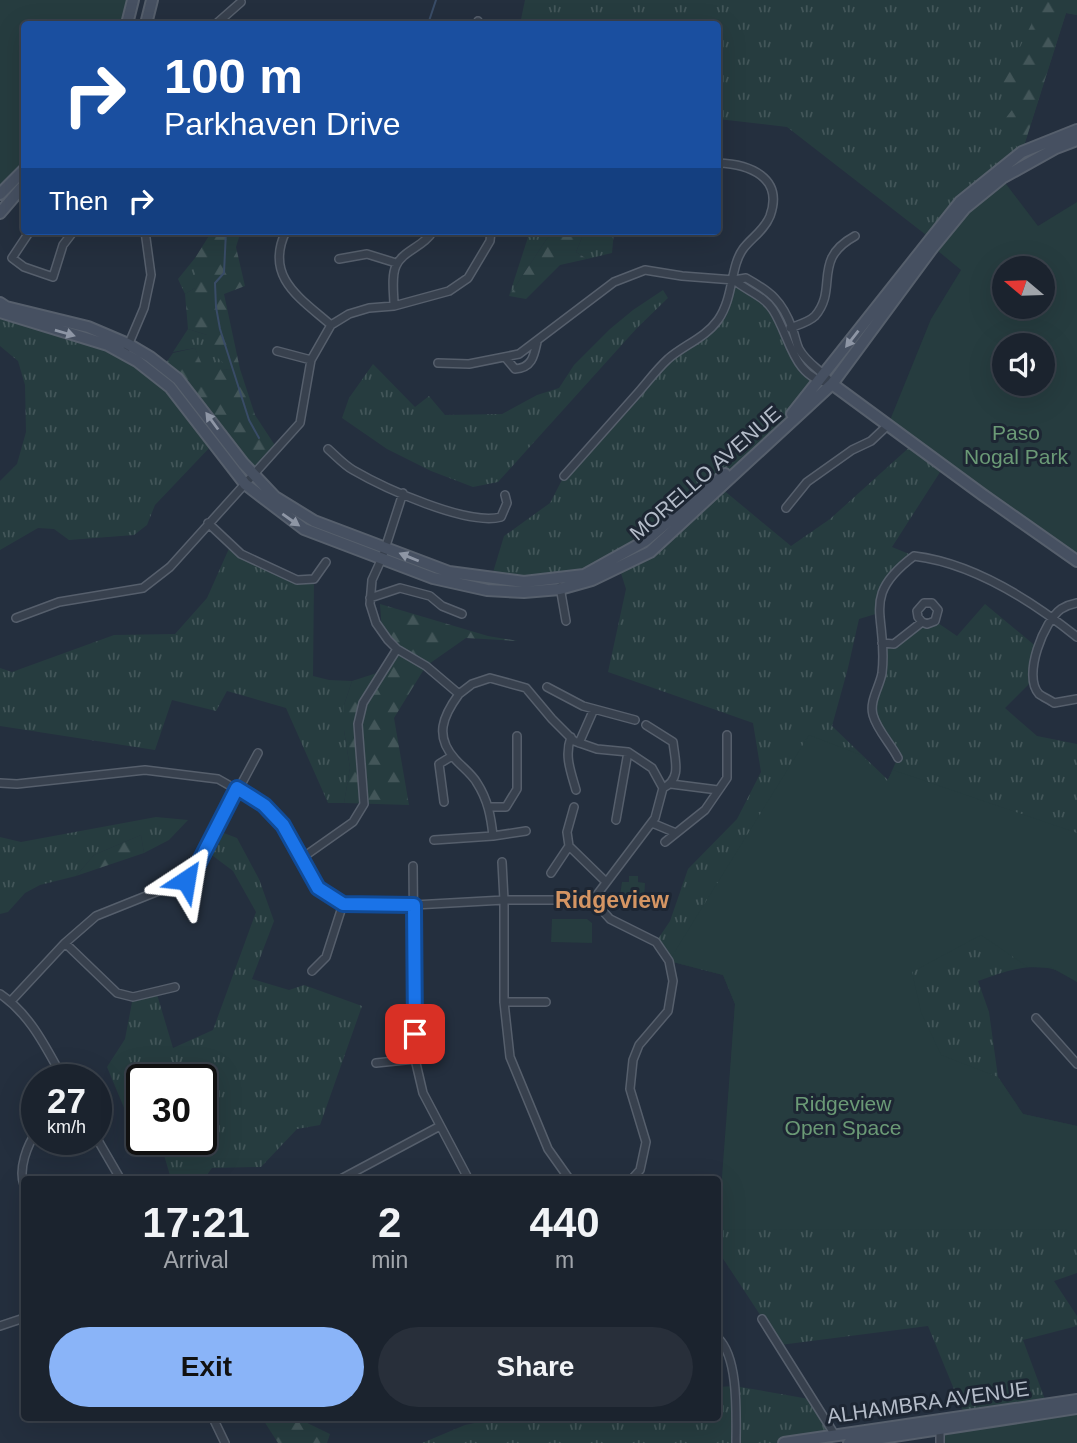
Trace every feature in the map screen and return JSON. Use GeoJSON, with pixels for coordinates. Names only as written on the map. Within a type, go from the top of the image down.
{"type":"FeatureCollection","features":[{"type":"Feature","properties":{"kind":"street"},"geometry":{"type":"LineString","coordinates":[[128,21],[132,0]]}},
{"type":"Feature","properties":{"kind":"street"},"geometry":{"type":"LineString","coordinates":[[147,21],[152,0]]}},
{"type":"Feature","properties":{"kind":"street"},"geometry":{"type":"LineString","coordinates":[[219,21],[241,2]]}},
{"type":"Feature","properties":{"kind":"street","name":"MORELLO AVENUE"},"geometry":{"type":"LineString","coordinates":[[560,584],[584,575],[645,541],[716,482],[797,410],[960,202],[1022,152],[1077,130]]}},
{"type":"Feature","properties":{"kind":"street","name":"MORELLO AVENUE"},"geometry":{"type":"LineString","coordinates":[[0,303],[6,307],[88,327],[126,348],[150,357],[178,379],[254,475],[275,497],[314,522],[433,578],[488,590],[524,592],[592,580],[650,552],[832,384],[965,208],[1002,178],[1056,148],[1077,140]]}},
{"type":"Feature","properties":{"kind":"street"},"geometry":{"type":"LineString","coordinates":[[564,476],[668,360],[701,337],[716,323],[726,307],[738,259],[770,216],[772,201],[770,189],[761,173],[748,167],[721,163]]}},
{"type":"Feature","properties":{"kind":"street"},"geometry":{"type":"LineString","coordinates":[[0,194],[21,173]]}},
{"type":"Feature","properties":{"kind":"street"},"geometry":{"type":"LineString","coordinates":[[0,213],[21,189]]}},
{"type":"Feature","properties":{"kind":"street"},"geometry":{"type":"LineString","coordinates":[[27,235],[12,258],[24,267],[53,277],[63,245],[71,235]]}},
{"type":"Feature","properties":{"kind":"street"},"geometry":{"type":"LineString","coordinates":[[126,348],[145,307],[151,275],[146,235]]}},
{"type":"Feature","properties":{"kind":"street"},"geometry":{"type":"LineString","coordinates":[[284,235],[279,248],[278,264],[285,282],[331,326]]}},
{"type":"Feature","properties":{"kind":"street"},"geometry":{"type":"LineString","coordinates":[[394,306],[396,263],[430,235]]}},
{"type":"Feature","properties":{"kind":"street"},"geometry":{"type":"LineString","coordinates":[[16,618],[59,601],[143,588],[170,566],[300,423],[311,360],[331,326],[359,311],[394,306],[449,291],[468,278],[490,241],[491,235]]}},
{"type":"Feature","properties":{"kind":"street"},"geometry":{"type":"LineString","coordinates":[[783,330],[816,315],[823,301],[829,263],[834,252],[841,244],[855,236]]}},
{"type":"Feature","properties":{"kind":"street"},"geometry":{"type":"LineString","coordinates":[[339,259],[366,254],[396,263]]}},
{"type":"Feature","properties":{"kind":"street"},"geometry":{"type":"LineString","coordinates":[[438,363],[469,364],[519,354],[614,282],[645,270],[682,276],[734,280],[746,278],[769,291],[792,327],[799,349],[822,377]]}},
{"type":"Feature","properties":{"kind":"street"},"geometry":{"type":"LineString","coordinates":[[734,280],[761,296],[773,310],[790,349],[804,369],[832,384],[1077,561]]}},
{"type":"Feature","properties":{"kind":"street","name":"MORELLO AVENUE"},"geometry":{"type":"LineString","coordinates":[[0,312],[126,348],[170,387],[245,484],[304,529],[383,553]]}},
{"type":"Feature","properties":{"kind":"street"},"geometry":{"type":"LineString","coordinates":[[505,357],[515,369],[527,366],[533,360],[537,342]]}},
{"type":"Feature","properties":{"kind":"street"},"geometry":{"type":"LineString","coordinates":[[277,351],[311,360]]}},
{"type":"Feature","properties":{"kind":"street"},"geometry":{"type":"LineString","coordinates":[[786,508],[807,482],[852,450],[871,441],[888,425]]}},
{"type":"Feature","properties":{"kind":"street"},"geometry":{"type":"LineString","coordinates":[[328,449],[352,470],[403,494],[470,518],[490,520],[501,517],[507,503],[505,495]]}},
{"type":"Feature","properties":{"kind":"street"},"geometry":{"type":"LineString","coordinates":[[403,494],[372,580],[370,604],[376,623],[397,649],[426,666],[459,694]]}},
{"type":"Feature","properties":{"kind":"street"},"geometry":{"type":"LineString","coordinates":[[208,523],[241,554],[297,580],[314,579],[326,562]]}},
{"type":"Feature","properties":{"kind":"street"},"geometry":{"type":"LineString","coordinates":[[898,758],[872,713],[882,674],[878,613],[884,584],[895,570],[914,555],[938,559],[995,584],[1053,618],[1077,638]]}},
{"type":"Feature","properties":{"kind":"street"},"geometry":{"type":"LineString","coordinates":[[560,584],[566,621]]}},
{"type":"Feature","properties":{"kind":"street"},"geometry":{"type":"LineString","coordinates":[[370,598],[400,588],[430,596],[442,606],[462,614]]}},
{"type":"Feature","properties":{"kind":"street"},"geometry":{"type":"LineString","coordinates":[[1077,603],[1062,608],[1053,618],[1038,648],[1032,681],[1039,694],[1054,703],[1077,699]]}},
{"type":"Feature","properties":{"kind":"street"},"geometry":{"type":"LineString","coordinates":[[882,643],[894,644],[922,622]]}},
{"type":"Feature","properties":{"kind":"street"},"geometry":{"type":"LineString","coordinates":[[302,858],[353,822],[364,804],[358,724],[363,703],[397,649]]}},
{"type":"Feature","properties":{"kind":"street"},"geometry":{"type":"LineString","coordinates":[[493,836],[489,807],[477,782],[452,756],[442,739],[445,714],[459,694],[471,684],[490,678],[526,688],[579,743],[597,749],[628,752],[652,768],[663,788],[652,823],[593,900]]}},
{"type":"Feature","properties":{"kind":"street"},"geometry":{"type":"LineString","coordinates":[[547,687],[583,706],[635,720]]}},
{"type":"Feature","properties":{"kind":"street"},"geometry":{"type":"LineString","coordinates":[[579,743],[594,709]]}},
{"type":"Feature","properties":{"kind":"street"},"geometry":{"type":"LineString","coordinates":[[646,725],[673,742],[677,775],[671,784],[663,788]]}},
{"type":"Feature","properties":{"kind":"street"},"geometry":{"type":"LineString","coordinates":[[489,807],[506,807],[517,789],[517,736]]}},
{"type":"Feature","properties":{"kind":"street"},"geometry":{"type":"LineString","coordinates":[[665,842],[705,810],[727,778],[727,736]]}},
{"type":"Feature","properties":{"kind":"street"},"geometry":{"type":"LineString","coordinates":[[571,737],[567,747],[568,762],[576,790]]}},
{"type":"Feature","properties":{"kind":"street"},"geometry":{"type":"LineString","coordinates":[[617,820],[628,752]]}},
{"type":"Feature","properties":{"kind":"street"},"geometry":{"type":"LineString","coordinates":[[11,1001],[65,943],[96,916],[191,878],[258,753]]}},
{"type":"Feature","properties":{"kind":"street"},"geometry":{"type":"LineString","coordinates":[[444,803],[439,764],[452,756]]}},
{"type":"Feature","properties":{"kind":"street"},"geometry":{"type":"LineString","coordinates":[[0,783],[18,784],[145,770],[218,779],[264,805],[283,825],[318,888],[343,904],[414,905],[504,900],[593,900],[610,919],[656,942],[669,961],[673,981],[668,1011],[639,1045],[633,1060],[630,1089],[646,1142],[640,1170],[635,1176]]}},
{"type":"Feature","properties":{"kind":"street"},"geometry":{"type":"LineString","coordinates":[[671,784],[718,790]]}},
{"type":"Feature","properties":{"kind":"street"},"geometry":{"type":"LineString","coordinates":[[574,807],[567,832],[569,846],[606,882]]}},
{"type":"Feature","properties":{"kind":"street"},"geometry":{"type":"LineString","coordinates":[[652,823],[676,833]]}},
{"type":"Feature","properties":{"kind":"street"},"geometry":{"type":"LineString","coordinates":[[434,840],[526,831]]}},
{"type":"Feature","properties":{"kind":"street"},"geometry":{"type":"LineString","coordinates":[[551,873],[569,846]]}},
{"type":"Feature","properties":{"kind":"street"},"geometry":{"type":"LineString","coordinates":[[502,862],[504,1002],[509,1057],[548,1149],[567,1176]]}},
{"type":"Feature","properties":{"kind":"street"},"geometry":{"type":"LineString","coordinates":[[413,866],[415,1059],[423,1093],[467,1176]]}},
{"type":"Feature","properties":{"kind":"street"},"geometry":{"type":"LineString","coordinates":[[312,971],[326,957],[343,904]]}},
{"type":"Feature","properties":{"kind":"street"},"geometry":{"type":"LineString","coordinates":[[65,943],[117,993],[133,997],[175,987]]}},
{"type":"Feature","properties":{"kind":"street"},"geometry":{"type":"LineString","coordinates":[[0,994],[11,1001],[36,1029],[55,1064]]}},
{"type":"Feature","properties":{"kind":"street"},"geometry":{"type":"LineString","coordinates":[[504,1002],[546,1002]]}},
{"type":"Feature","properties":{"kind":"street"},"geometry":{"type":"LineString","coordinates":[[1036,1018],[1077,1064]]}},
{"type":"Feature","properties":{"kind":"street"},"geometry":{"type":"LineString","coordinates":[[376,1063],[415,1059]]}},
{"type":"Feature","properties":{"kind":"street"},"geometry":{"type":"LineString","coordinates":[[346,1176],[440,1126]]}},
{"type":"Feature","properties":{"kind":"street"},"geometry":{"type":"LineString","coordinates":[[21,1178],[26,1155]]}},
{"type":"Feature","properties":{"kind":"street"},"geometry":{"type":"LineString","coordinates":[[106,1155],[119,1176]]}},
{"type":"Feature","properties":{"kind":"street"},"geometry":{"type":"LineString","coordinates":[[0,1326],[21,1319]]}},
{"type":"Feature","properties":{"kind":"street"},"geometry":{"type":"LineString","coordinates":[[762,1320],[835,1435]]}},
{"type":"Feature","properties":{"kind":"street"},"geometry":{"type":"LineString","coordinates":[[721,1341],[735,1386],[736,1443]]}},
{"type":"Feature","properties":{"kind":"street","name":"ALHAMBRA AVENUE"},"geometry":{"type":"LineString","coordinates":[[849,1443],[1077,1400]]}},
{"type":"Feature","properties":{"kind":"street","name":"ALHAMBRA AVENUE"},"geometry":{"type":"LineString","coordinates":[[785,1443],[1077,1408]]}},
{"type":"Feature","properties":{"kind":"street"},"geometry":{"type":"LineString","coordinates":[[214,1421],[225,1443]]}},
{"type":"Feature","properties":{"kind":"street"},"geometry":{"type":"LineString","coordinates":[[939,1425],[940,1443]]}},
{"type":"Feature","properties":{"kind":"green space"},"geometry":{"type":"Polygon","coordinates":[[[0,0],[133,0],[128,21],[21,21],[21,173],[0,194],[0,0]]]}},
{"type":"Feature","properties":{"kind":"green space"},"geometry":{"type":"Polygon","coordinates":[[[525,0],[1077,0],[1077,15],[1066,13],[1022,152],[930,238],[787,127],[721,119],[721,21],[521,21],[525,0]]]}},
{"type":"Feature","properties":{"kind":"green space"},"geometry":{"type":"Polygon","coordinates":[[[1039,0],[1077,0],[1077,15],[1066,13],[1022,152],[999,127],[1018,102],[996,85],[1002,55],[1020,47],[1039,0]]]}},
{"type":"Feature","properties":{"kind":"green space","name":"Paso Nogal Park"},"geometry":{"type":"Polygon","coordinates":[[[1003,180],[1038,226],[1077,202],[1077,561],[888,425],[931,319],[961,270],[933,247],[965,208],[1003,180]]]}},
{"type":"Feature","properties":{"kind":"green space"},"geometry":{"type":"Polygon","coordinates":[[[209,235],[240,235],[236,247],[245,286],[224,294],[240,369],[255,415],[278,450],[254,475],[163,367],[173,353],[195,348],[203,367],[231,370],[208,349],[207,335],[188,329],[185,294],[195,288],[195,258],[209,235]]]}},
{"type":"Feature","properties":{"kind":"green space"},"geometry":{"type":"Polygon","coordinates":[[[529,235],[552,235],[546,240],[509,296],[529,235]]]}},
{"type":"Feature","properties":{"kind":"green space"},"geometry":{"type":"Polygon","coordinates":[[[552,235],[583,235],[576,252],[587,259],[560,265],[526,299],[509,296],[552,235]]]}},
{"type":"Feature","properties":{"kind":"green space"},"geometry":{"type":"Polygon","coordinates":[[[583,235],[614,235],[612,253],[587,259],[576,252],[583,235]]]}},
{"type":"Feature","properties":{"kind":"green space"},"geometry":{"type":"Polygon","coordinates":[[[195,258],[195,288],[185,294],[178,279],[195,258]]]}},
{"type":"Feature","properties":{"kind":"green space"},"geometry":{"type":"Polygon","coordinates":[[[734,280],[773,310],[790,349],[818,382],[797,409],[645,541],[584,575],[491,579],[504,536],[550,503],[564,476],[668,360],[716,323],[734,280]]]}},
{"type":"Feature","properties":{"kind":"green space"},"geometry":{"type":"Polygon","coordinates":[[[663,290],[668,298],[637,328],[498,482],[473,487],[431,471],[387,449],[342,418],[349,398],[373,364],[415,407],[429,396],[445,415],[502,414],[537,395],[559,388],[574,365],[610,329],[663,290]]]}},
{"type":"Feature","properties":{"kind":"green space"},"geometry":{"type":"Polygon","coordinates":[[[0,312],[108,345],[170,387],[213,444],[155,505],[147,525],[134,535],[69,540],[54,529],[38,528],[0,550],[0,481],[17,464],[26,432],[25,385],[18,361],[0,346],[0,312]]]}},
{"type":"Feature","properties":{"kind":"green space"},"geometry":{"type":"Polygon","coordinates":[[[188,329],[207,335],[232,370],[202,368],[195,348],[173,352],[188,329]]]}},
{"type":"Feature","properties":{"kind":"green space"},"geometry":{"type":"Polygon","coordinates":[[[913,444],[944,466],[892,547],[914,556],[884,584],[879,613],[859,619],[832,726],[888,780],[898,757],[872,713],[882,674],[882,643],[894,644],[915,628],[935,621],[957,636],[985,604],[1038,648],[1032,681],[1005,708],[1037,736],[1077,744],[1077,982],[1053,969],[1041,967],[1016,969],[978,981],[989,1012],[998,1077],[1023,1114],[1077,1126],[1077,1273],[1054,1281],[1077,1316],[1077,1326],[1023,1340],[1047,1405],[965,1416],[928,1326],[780,1345],[721,1256],[721,1207],[735,1004],[723,975],[669,961],[656,942],[670,921],[688,869],[737,819],[761,772],[753,723],[608,672],[626,589],[619,567],[650,552],[721,488],[791,546],[830,519],[913,444]]]}},
{"type":"Feature","properties":{"kind":"green space"},"geometry":{"type":"Polygon","coordinates":[[[231,544],[241,554],[296,579],[314,579],[313,676],[352,681],[344,705],[344,730],[350,768],[344,803],[328,803],[286,708],[227,691],[216,711],[172,700],[155,750],[0,726],[0,668],[12,672],[114,635],[175,634],[207,598],[231,544]]]}},
{"type":"Feature","properties":{"kind":"green space"},"geometry":{"type":"Polygon","coordinates":[[[380,604],[488,636],[518,641],[466,638],[426,666],[394,718],[409,805],[344,803],[350,768],[344,730],[344,705],[352,681],[383,671],[397,649],[382,632],[380,604]]]}},
{"type":"Feature","properties":{"kind":"green space","name":"Ridgeview Open Space"},"geometry":{"type":"Polygon","coordinates":[[[809,735],[861,755],[887,781],[893,770],[1077,833],[1077,982],[1052,968],[1028,967],[981,935],[912,972],[921,1012],[941,1055],[998,1077],[1023,1114],[1077,1126],[1077,1230],[721,1229],[721,1189],[735,1004],[723,975],[669,961],[809,735]]]}},
{"type":"Feature","properties":{"kind":"green space"},"geometry":{"type":"Polygon","coordinates":[[[156,817],[188,820],[169,840],[144,853],[141,835],[94,855],[76,876],[40,885],[25,893],[8,912],[0,914],[0,837],[21,842],[156,817]]]}},
{"type":"Feature","properties":{"kind":"green space"},"geometry":{"type":"Polygon","coordinates":[[[216,830],[237,838],[259,879],[274,921],[252,979],[289,990],[304,985],[362,1006],[320,1125],[297,1129],[261,1167],[212,1168],[206,1176],[170,1176],[164,1155],[217,1155],[217,1064],[126,1064],[126,1113],[112,1079],[112,1064],[109,1064],[125,1039],[133,997],[156,991],[173,1048],[213,1030],[256,912],[233,871],[205,850],[216,830]]]}},
{"type":"Feature","properties":{"kind":"green space"},"geometry":{"type":"Polygon","coordinates":[[[141,835],[144,853],[76,876],[94,855],[141,835]]]}},
{"type":"Feature","properties":{"kind":"green space"},"geometry":{"type":"Polygon","coordinates":[[[629,876],[638,876],[638,882],[645,883],[644,905],[639,902],[622,902],[622,882],[629,882],[629,876]]]}},
{"type":"Feature","properties":{"kind":"green space"},"geometry":{"type":"Polygon","coordinates":[[[552,919],[587,919],[592,923],[592,943],[551,942],[552,919]]]}},
{"type":"Feature","properties":{"kind":"green space"},"geometry":{"type":"Polygon","coordinates":[[[735,1386],[815,1400],[835,1435],[784,1443],[422,1443],[465,1425],[484,1421],[721,1421],[721,1387],[735,1386]]]}},
{"type":"Feature","properties":{"kind":"green space"},"geometry":{"type":"Polygon","coordinates":[[[1077,1408],[1077,1443],[940,1443],[941,1430],[1077,1408]]]}},
{"type":"Feature","properties":{"kind":"green space"},"geometry":{"type":"Polygon","coordinates":[[[264,1421],[303,1421],[330,1434],[327,1443],[278,1443],[264,1421]]]}},
{"type":"Feature","properties":{"kind":"waterway"},"geometry":{"type":"LineString","coordinates":[[429,21],[436,0]]}},
{"type":"Feature","properties":{"kind":"waterway"},"geometry":{"type":"LineString","coordinates":[[226,235],[224,273],[215,283],[216,307],[220,329],[249,420],[259,438]]}},
{"type":"Feature","properties":{"kind":"district","name":"Ridgeview"},"geometry":{"type":"Point","coordinates":[612,900]}},
{"type":"Feature","properties":{"kind":"route"},"geometry":{"type":"LineString","coordinates":[[186,880],[191,878],[237,788],[264,805],[283,825],[318,888],[343,904],[414,905],[415,1034]]}}]}
